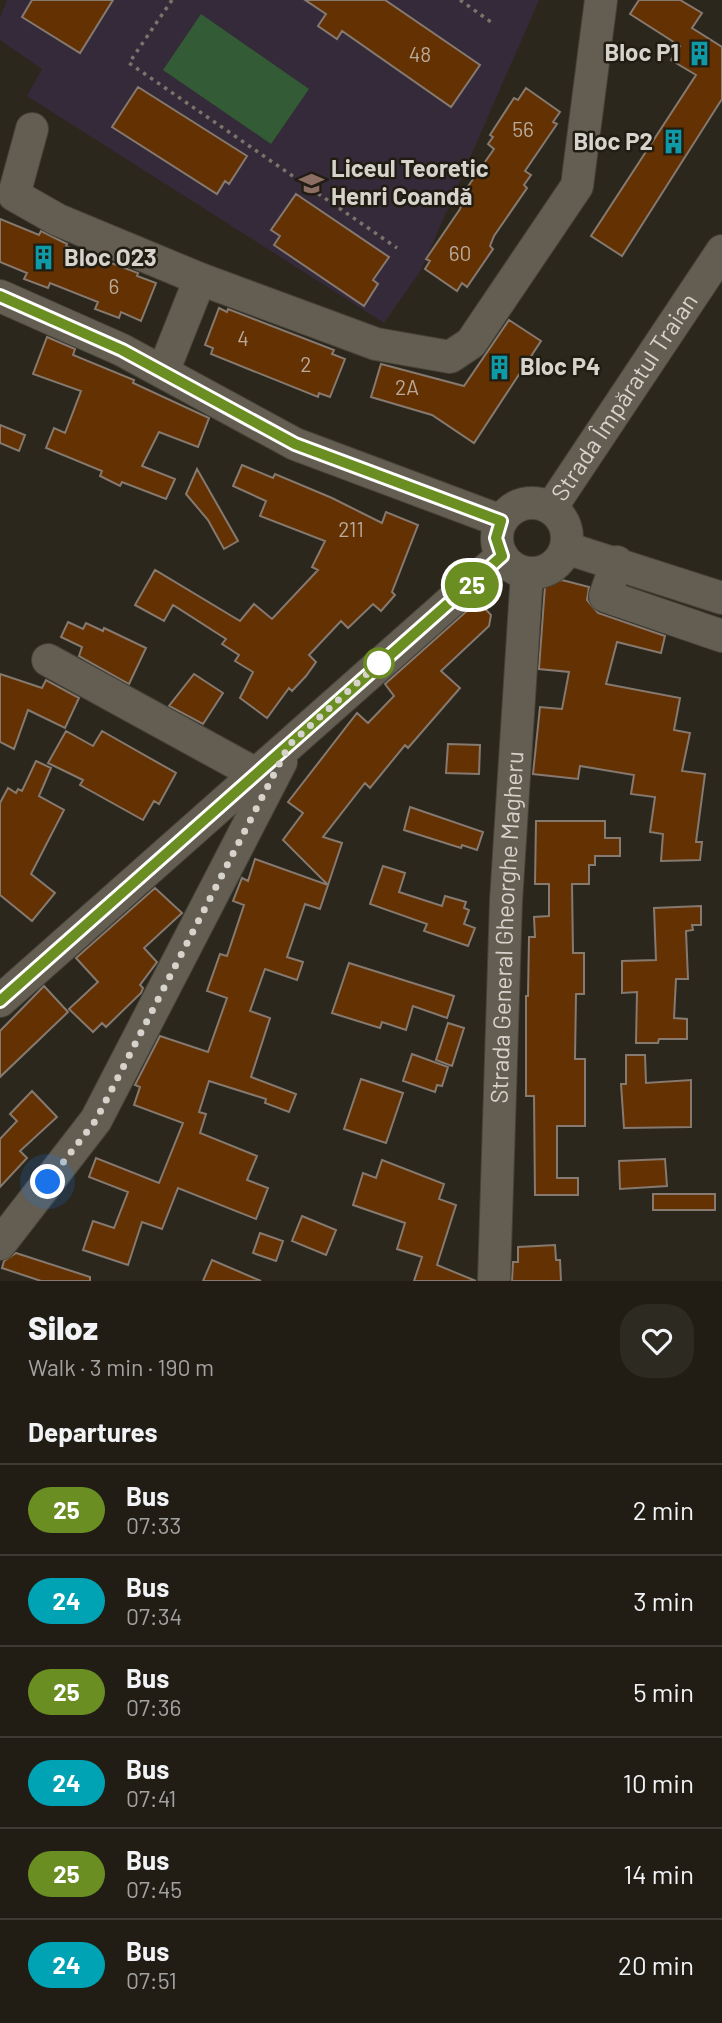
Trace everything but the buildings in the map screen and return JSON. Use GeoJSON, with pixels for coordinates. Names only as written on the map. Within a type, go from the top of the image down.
{"type":"FeatureCollection","features":[{"type":"Feature","properties":{"kind":"street"},"geometry":{"type":"LineString","coordinates":[[32,129],[14,195],[58,220],[200,278],[376,344],[450,357],[471,343],[577,186],[601,0]]}},
{"type":"Feature","properties":{"kind":"street","name":"Strada Împăratul Traian"},"geometry":{"type":"LineString","coordinates":[[551,508],[722,251]]}},
{"type":"Feature","properties":{"kind":"street"},"geometry":{"type":"LineString","coordinates":[[163,372],[200,278]]}},
{"type":"Feature","properties":{"kind":"street"},"geometry":{"type":"LineString","coordinates":[[0,296],[163,372],[295,444],[501,521]]}},
{"type":"Feature","properties":{"kind":"street"},"geometry":{"type":"LineString","coordinates":[[529,503],[551,508],[565,526],[566,548],[555,565],[537,573],[514,565],[496,538],[501,521],[518,505],[529,503]]}},
{"type":"Feature","properties":{"kind":"street"},"geometry":{"type":"LineString","coordinates":[[566,548],[617,562],[722,598]]}},
{"type":"Feature","properties":{"kind":"street"},"geometry":{"type":"LineString","coordinates":[[617,562],[605,596],[722,636]]}},
{"type":"Feature","properties":{"kind":"street"},"geometry":{"type":"LineString","coordinates":[[0,1001],[289,745],[514,565]]}},
{"type":"Feature","properties":{"kind":"street","name":"Strada General Gheorghe Magheru"},"geometry":{"type":"LineString","coordinates":[[494,1281],[514,565]]}},
{"type":"Feature","properties":{"kind":"street"},"geometry":{"type":"LineString","coordinates":[[47,660],[256,774]]}},
{"type":"Feature","properties":{"kind":"street"},"geometry":{"type":"LineString","coordinates":[[0,1244],[96,1120],[289,745]]}},
{"type":"Feature","properties":{"kind":"path"},"geometry":{"type":"LineString","coordinates":[[172,0],[129,63],[397,248]]}},
{"type":"Feature","properties":{"kind":"path"},"geometry":{"type":"LineString","coordinates":[[460,0],[491,22]]}},
{"type":"Feature","properties":{"kind":"shaded area","name":"Liceul Teoretic Henri Coandă"},"geometry":{"type":"Polygon","coordinates":[[[7,0],[539,0],[421,270],[384,323],[27,96],[42,69],[0,40],[0,18],[7,0]]]}},
{"type":"Feature","properties":{"kind":"green space"},"geometry":{"type":"Polygon","coordinates":[[[201,14],[309,89],[271,144],[163,70],[201,14]]]}},
{"type":"Feature","properties":{"kind":"bus line","name":"25"},"geometry":{"type":"LineString","coordinates":[[0,296],[122,350],[295,444],[501,521],[496,538],[502,556],[0,1001]]}},
{"type":"Feature","properties":{"kind":"place","name":"Bloc P1"},"geometry":{"type":"Point","coordinates":[699,53]}},
{"type":"Feature","properties":{"kind":"place","name":"Bloc P2"},"geometry":{"type":"Point","coordinates":[673,142]}},
{"type":"Feature","properties":{"kind":"place","name":"Liceul Teoretic Henri Coandă"},"geometry":{"type":"Point","coordinates":[311,183]}},
{"type":"Feature","properties":{"kind":"place","name":"Bloc O23"},"geometry":{"type":"Point","coordinates":[44,258]}},
{"type":"Feature","properties":{"kind":"place","name":"Bloc P4"},"geometry":{"type":"Point","coordinates":[500,367]}},
{"type":"Feature","properties":{"kind":"route"},"geometry":{"type":"LineString","coordinates":[[48,1182],[96,1120],[289,745],[379,663]]}}]}
